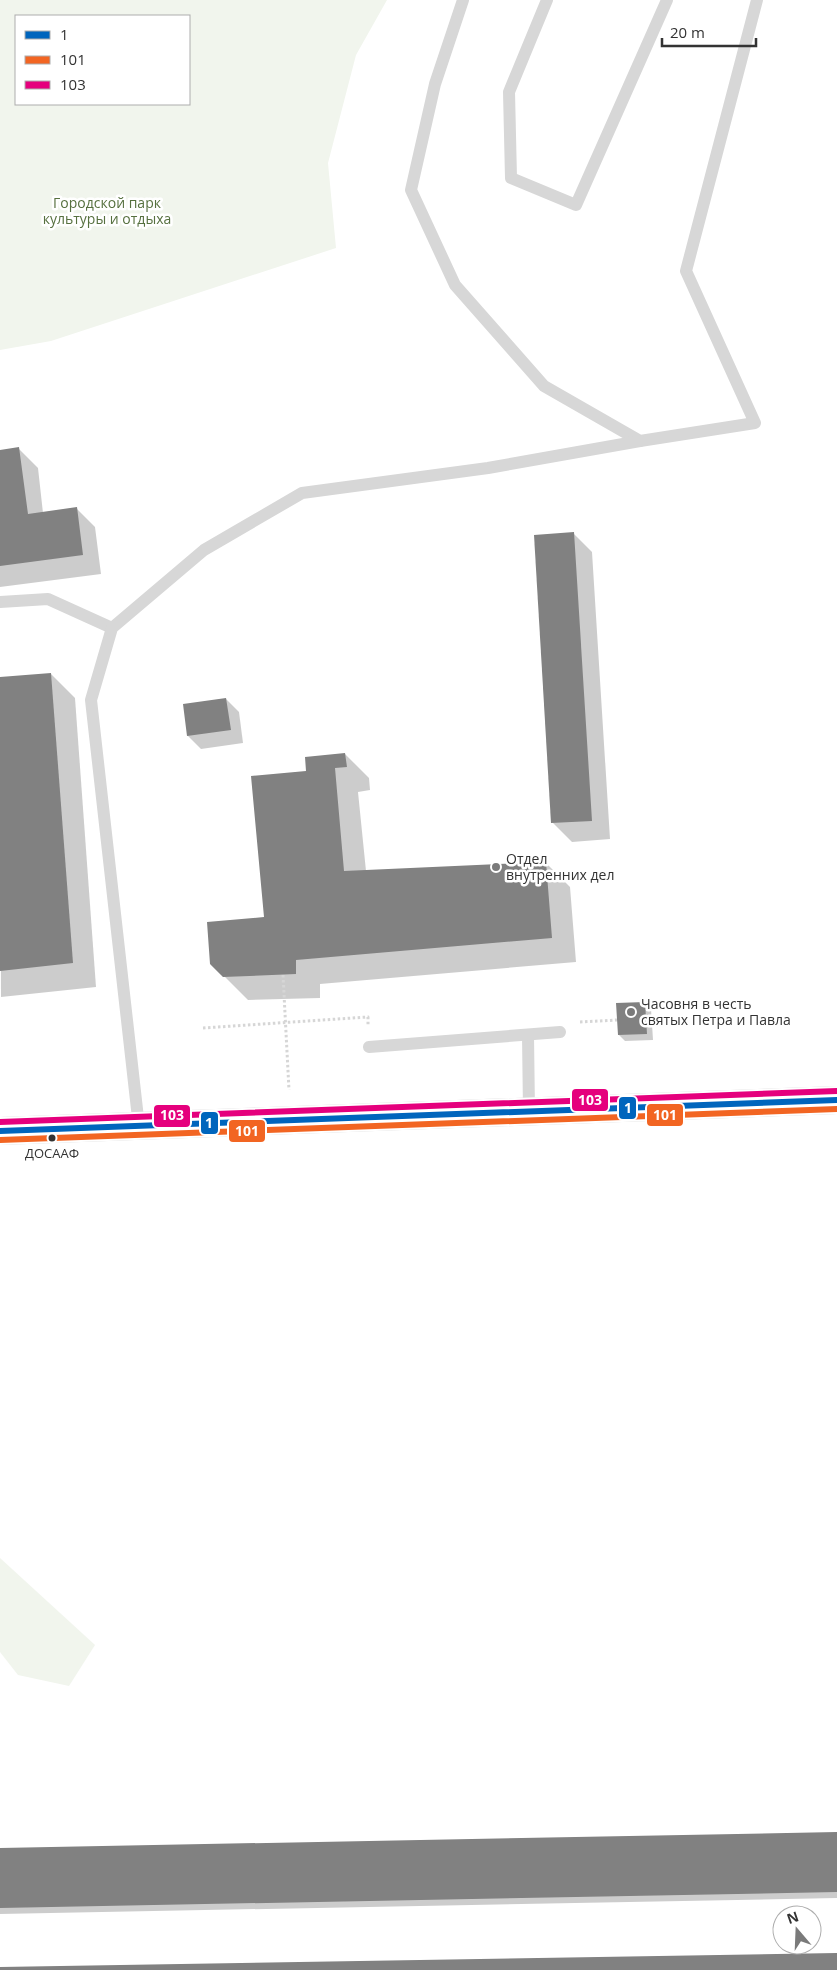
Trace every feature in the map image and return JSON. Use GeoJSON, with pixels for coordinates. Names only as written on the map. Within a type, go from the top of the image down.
{"type":"FeatureCollection","features":[{"type":"Feature","properties":{"kind":"main road"},"geometry":{"type":"LineString","coordinates":[[0,1131],[837,1100]]}},
{"type":"Feature","properties":{"kind":"lane"},"geometry":{"type":"LineString","coordinates":[[463,0],[435,84],[411,190],[455,285],[544,386],[640,440]]}},
{"type":"Feature","properties":{"kind":"lane"},"geometry":{"type":"LineString","coordinates":[[547,0],[509,92],[511,178],[576,205],[667,0]]}},
{"type":"Feature","properties":{"kind":"lane"},"geometry":{"type":"LineString","coordinates":[[139,1127],[91,700],[112,628],[204,550],[302,492],[488,468],[640,440],[755,423],[686,271],[757,0]]}},
{"type":"Feature","properties":{"kind":"lane"},"geometry":{"type":"LineString","coordinates":[[0,602],[48,599],[112,628]]}},
{"type":"Feature","properties":{"kind":"lane"},"geometry":{"type":"LineString","coordinates":[[369,1047],[560,1032]]}},
{"type":"Feature","properties":{"kind":"lane"},"geometry":{"type":"LineString","coordinates":[[528,1035],[530,1112]]}},
{"type":"Feature","properties":{"kind":"path"},"geometry":{"type":"LineString","coordinates":[[283,975],[288,1072]]}},
{"type":"Feature","properties":{"kind":"path"},"geometry":{"type":"LineString","coordinates":[[203,1028],[338,1018]]}},
{"type":"Feature","properties":{"kind":"path"},"geometry":{"type":"LineString","coordinates":[[560,1032],[580,1022],[617,1020]]}},
{"type":"Feature","properties":{"kind":"green space","name":"Городской парк культуры и отдыха"},"geometry":{"type":"Polygon","coordinates":[[[0,0],[387,0],[356,55],[328,163],[336,248],[51,341],[0,350],[0,0]]]}},
{"type":"Feature","properties":{"kind":"green space"},"geometry":{"type":"Polygon","coordinates":[[[0,1558],[95,1645],[69,1686],[18,1675],[0,1652],[0,1558]]]}},
{"type":"Feature","properties":{"kind":"building"},"geometry":{"type":"Polygon","coordinates":[[[19,447],[28,514],[77,507],[83,555],[0,566],[0,450],[19,447]]]}},
{"type":"Feature","properties":{"kind":"building"},"geometry":{"type":"Polygon","coordinates":[[[574,532],[592,821],[551,823],[534,535],[574,532]]]}},
{"type":"Feature","properties":{"kind":"building"},"geometry":{"type":"Polygon","coordinates":[[[51,673],[73,963],[0,971],[0,677],[51,673]]]}},
{"type":"Feature","properties":{"kind":"building"},"geometry":{"type":"Polygon","coordinates":[[[226,698],[231,730],[187,736],[183,704],[226,698]]]}},
{"type":"Feature","properties":{"kind":"building","name":"Отдел внутренних дел"},"geometry":{"type":"Polygon","coordinates":[[[345,753],[347,767],[335,768],[344,871],[546,862],[552,938],[296,960],[296,974],[223,977],[210,964],[207,922],[264,917],[251,776],[306,771],[305,757],[345,753]]]}},
{"type":"Feature","properties":{"kind":"building","name":"Часовня в честь святых Петра и Павла"},"geometry":{"type":"Polygon","coordinates":[[[645,1002],[647,1034],[618,1035],[616,1003],[645,1002]]]}},
{"type":"Feature","properties":{"kind":"building"},"geometry":{"type":"Polygon","coordinates":[[[837,1832],[837,1892],[0,1908],[0,1848],[837,1832]]]}},
{"type":"Feature","properties":{"kind":"building"},"geometry":{"type":"Polygon","coordinates":[[[822,1953],[837,1953],[837,1970],[0,1970],[0,1967],[772,1954],[822,1955],[822,1953]]]}},
{"type":"Feature","properties":{"kind":"transit line","name":"103"},"geometry":{"type":"LineString","coordinates":[[0,1122],[837,1091]]}},
{"type":"Feature","properties":{"kind":"transit line","name":"1"},"geometry":{"type":"LineString","coordinates":[[0,1131],[837,1100]]}},
{"type":"Feature","properties":{"kind":"transit line","name":"101"},"geometry":{"type":"LineString","coordinates":[[0,1140],[837,1109]]}},
{"type":"Feature","properties":{"kind":"place","name":"Отдел внутренних дел"},"geometry":{"type":"Point","coordinates":[496,867]}},
{"type":"Feature","properties":{"kind":"place","name":"Часовня в честь святых Петра и Павла"},"geometry":{"type":"Point","coordinates":[631,1012]}},
{"type":"Feature","properties":{"kind":"place","name":"ДОСААФ"},"geometry":{"type":"Point","coordinates":[52,1138]}}]}
